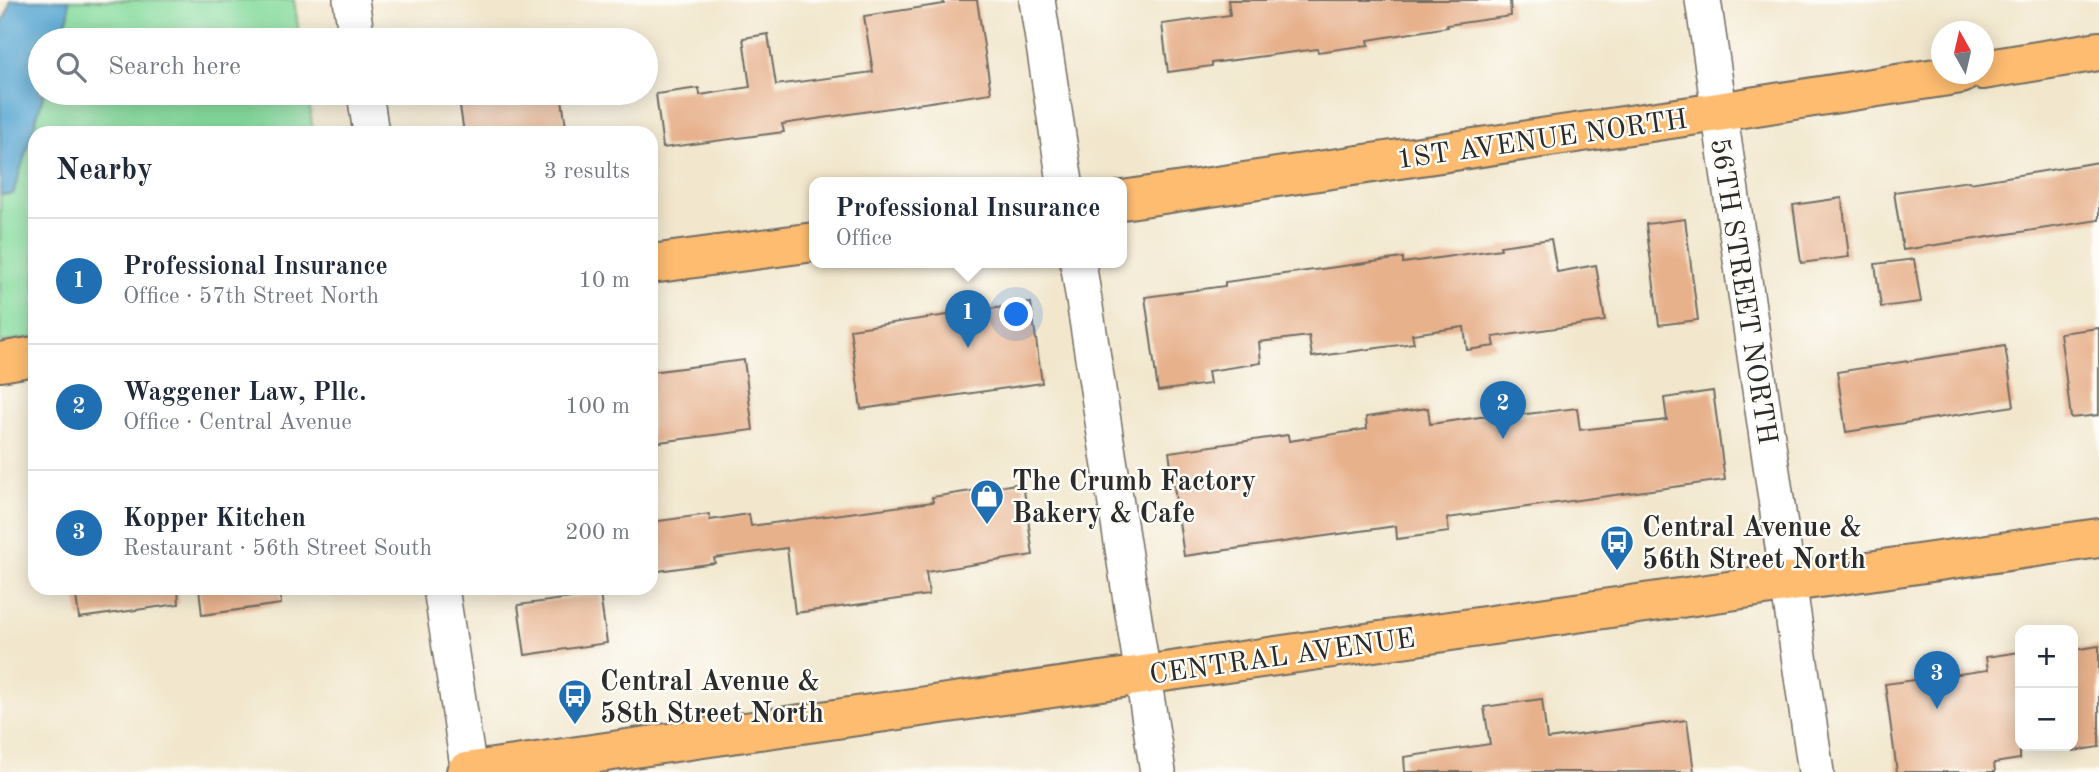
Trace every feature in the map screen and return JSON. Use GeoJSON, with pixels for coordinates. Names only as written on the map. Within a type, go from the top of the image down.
{"type":"FeatureCollection","features":[{"type":"Feature","properties":{"kind":"main road"},"geometry":{"type":"LineString","coordinates":[[1994,68],[2099,51]]}},
{"type":"Feature","properties":{"kind":"main road","name":"1ST AVENUE NORTH"},"geometry":{"type":"LineString","coordinates":[[1127,199],[1931,79]]}},
{"type":"Feature","properties":{"kind":"main road"},"geometry":{"type":"LineString","coordinates":[[658,263],[809,243]]}},
{"type":"Feature","properties":{"kind":"main road"},"geometry":{"type":"LineString","coordinates":[[0,362],[28,357]]}},
{"type":"Feature","properties":{"kind":"main road","name":"CENTRAL AVENUE"},"geometry":{"type":"LineString","coordinates":[[468,772],[2099,538]]}},
{"type":"Feature","properties":{"kind":"street"},"geometry":{"type":"LineString","coordinates":[[351,0],[355,28]]}},
{"type":"Feature","properties":{"kind":"street"},"geometry":{"type":"LineString","coordinates":[[1037,0],[1064,177]]}},
{"type":"Feature","properties":{"kind":"street","name":"56TH STREET NORTH"},"geometry":{"type":"LineString","coordinates":[[1703,0],[1816,772]]}},
{"type":"Feature","properties":{"kind":"street"},"geometry":{"type":"LineString","coordinates":[[367,105],[370,126]]}},
{"type":"Feature","properties":{"kind":"street"},"geometry":{"type":"LineString","coordinates":[[1079,268],[1158,772]]}},
{"type":"Feature","properties":{"kind":"street"},"geometry":{"type":"LineString","coordinates":[[442,595],[468,772]]}},
{"type":"Feature","properties":{"kind":"green space"},"geometry":{"type":"Polygon","coordinates":[[[69,0],[294,0],[298,28],[64,28],[69,13],[69,0]]]}},
{"type":"Feature","properties":{"kind":"green space"},"geometry":{"type":"Polygon","coordinates":[[[40,105],[310,105],[312,126],[34,126],[40,105]]]}},
{"type":"Feature","properties":{"kind":"green space"},"geometry":{"type":"Polygon","coordinates":[[[28,145],[28,338],[0,343],[0,195],[13,193],[28,145]]]}},
{"type":"Feature","properties":{"kind":"water"},"geometry":{"type":"Polygon","coordinates":[[[10,0],[69,0],[69,13],[64,28],[28,28],[28,105],[40,105],[34,126],[28,126],[28,145],[13,194],[0,195],[0,27],[10,0]]]}},
{"type":"Feature","properties":{"kind":"building"},"geometry":{"type":"Polygon","coordinates":[[[943,0],[977,0],[991,93],[782,124],[784,132],[663,148],[658,94],[699,88],[700,95],[750,87],[743,38],[768,34],[776,85],[873,72],[864,16],[944,4],[943,0]]]}},
{"type":"Feature","properties":{"kind":"building"},"geometry":{"type":"Polygon","coordinates":[[[1228,0],[1510,0],[1511,16],[1368,40],[1369,45],[1212,63],[1212,66],[1168,72],[1162,24],[1230,15],[1228,0]]]}},
{"type":"Feature","properties":{"kind":"building"},"geometry":{"type":"Polygon","coordinates":[[[460,105],[563,105],[566,126],[463,126],[460,105]]]}},
{"type":"Feature","properties":{"kind":"building"},"geometry":{"type":"Polygon","coordinates":[[[2099,162],[2099,220],[1903,250],[1894,192],[2099,162]]]}},
{"type":"Feature","properties":{"kind":"building"},"geometry":{"type":"Polygon","coordinates":[[[1842,198],[1849,257],[1801,263],[1793,205],[1842,198]]]}},
{"type":"Feature","properties":{"kind":"building"},"geometry":{"type":"Polygon","coordinates":[[[1685,219],[1698,320],[1659,325],[1646,224],[1685,219]]]}},
{"type":"Feature","properties":{"kind":"building"},"geometry":{"type":"Polygon","coordinates":[[[1551,239],[1557,272],[1596,265],[1605,321],[1493,337],[1495,346],[1467,350],[1464,327],[1412,334],[1414,343],[1312,357],[1309,336],[1259,342],[1261,363],[1208,371],[1210,384],[1158,391],[1145,297],[1225,286],[1225,282],[1403,258],[1403,263],[1551,239]]]}},
{"type":"Feature","properties":{"kind":"building"},"geometry":{"type":"Polygon","coordinates":[[[1914,259],[1921,302],[1881,307],[1875,264],[1914,259]]]}},
{"type":"Feature","properties":{"kind":"building"},"geometry":{"type":"Polygon","coordinates":[[[1031,303],[1042,383],[861,409],[850,329],[1031,303]]]}},
{"type":"Feature","properties":{"kind":"building"},"geometry":{"type":"Polygon","coordinates":[[[2099,328],[2099,415],[2071,418],[2060,333],[2099,328]]]}},
{"type":"Feature","properties":{"kind":"building"},"geometry":{"type":"Polygon","coordinates":[[[2005,346],[2014,406],[1846,432],[1837,372],[2005,346]]]}},
{"type":"Feature","properties":{"kind":"building"},"geometry":{"type":"Polygon","coordinates":[[[744,360],[753,430],[658,442],[658,371],[744,360]]]}},
{"type":"Feature","properties":{"kind":"building"},"geometry":{"type":"Polygon","coordinates":[[[1713,391],[1725,480],[1447,518],[1449,532],[1397,539],[1396,526],[1184,556],[1169,452],[1288,435],[1289,441],[1367,429],[1366,417],[1428,408],[1430,424],[1509,413],[1509,416],[1577,408],[1580,430],[1667,420],[1664,398],[1713,391]]]}},
{"type":"Feature","properties":{"kind":"building"},"geometry":{"type":"Polygon","coordinates":[[[1023,483],[1033,555],[926,572],[929,595],[795,613],[787,548],[714,558],[715,563],[658,571],[658,521],[709,514],[710,520],[749,514],[751,526],[933,502],[932,497],[1023,483]]]}},
{"type":"Feature","properties":{"kind":"building"},"geometry":{"type":"Polygon","coordinates":[[[76,595],[178,595],[179,604],[79,618],[76,595]]]}},
{"type":"Feature","properties":{"kind":"building"},"geometry":{"type":"Polygon","coordinates":[[[200,595],[280,595],[281,604],[202,615],[200,595]]]}},
{"type":"Feature","properties":{"kind":"building"},"geometry":{"type":"Polygon","coordinates":[[[600,595],[607,643],[525,655],[518,605],[600,595]]]}},
{"type":"Feature","properties":{"kind":"building"},"geometry":{"type":"Polygon","coordinates":[[[2099,646],[2099,747],[2078,750],[2078,688],[2078,649],[2099,646]]]}},
{"type":"Feature","properties":{"kind":"building"},"geometry":{"type":"Polygon","coordinates":[[[2015,653],[2015,751],[2020,751],[2020,759],[1994,763],[1995,772],[1897,772],[1885,684],[1988,670],[1986,657],[2015,653]]]}},
{"type":"Feature","properties":{"kind":"building"},"geometry":{"type":"Polygon","coordinates":[[[1542,699],[1547,739],[1687,720],[1694,772],[1405,772],[1404,757],[1490,744],[1484,707],[1542,699]]]}},
{"type":"Feature","properties":{"kind":"place","name":"Professional Insurance"},"geometry":{"type":"Point","coordinates":[968,348]}},
{"type":"Feature","properties":{"kind":"place","name":"Waggener Law, Pllc."},"geometry":{"type":"Point","coordinates":[1503,439]}},
{"type":"Feature","properties":{"kind":"place","name":"The Crumb Factory Bakery & Cafe"},"geometry":{"type":"Point","coordinates":[987,526]}},
{"type":"Feature","properties":{"kind":"place","name":"Central Avenue & 56th Street North"},"geometry":{"type":"Point","coordinates":[1617,572]}},
{"type":"Feature","properties":{"kind":"place","name":"Kopper Kitchen"},"geometry":{"type":"Point","coordinates":[1937,709]}},
{"type":"Feature","properties":{"kind":"place","name":"Central Avenue & 58th Street North"},"geometry":{"type":"Point","coordinates":[575,726]}}]}
